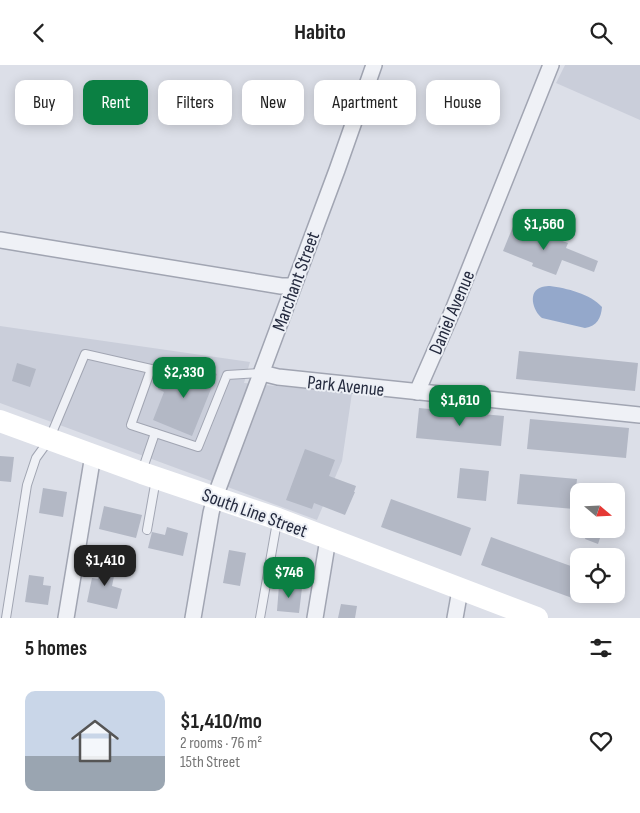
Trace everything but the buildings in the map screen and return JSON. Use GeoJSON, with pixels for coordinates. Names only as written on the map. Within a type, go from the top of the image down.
{"type":"FeatureCollection","features":[{"type":"Feature","properties":{"kind":"main road","name":"South Line Street"},"geometry":{"type":"LineString","coordinates":[[0,421],[49,440],[278,519],[537,618]]}},
{"type":"Feature","properties":{"kind":"street","name":"Marchant Street"},"geometry":{"type":"LineString","coordinates":[[193,618],[215,497],[374,65]]}},
{"type":"Feature","properties":{"kind":"street","name":"Daniel Avenue"},"geometry":{"type":"LineString","coordinates":[[417,392],[453,311],[552,65]]}},
{"type":"Feature","properties":{"kind":"street"},"geometry":{"type":"LineString","coordinates":[[0,241],[281,286],[294,286]]}},
{"type":"Feature","properties":{"kind":"street","name":"Park Avenue"},"geometry":{"type":"LineString","coordinates":[[262,373],[278,377],[640,415]]}},
{"type":"Feature","properties":{"kind":"street"},"geometry":{"type":"LineString","coordinates":[[66,618],[93,455]]}},
{"type":"Feature","properties":{"kind":"street"},"geometry":{"type":"LineString","coordinates":[[315,618],[328,539]]}},
{"type":"Feature","properties":{"kind":"street"},"geometry":{"type":"LineString","coordinates":[[455,618],[460,590]]}},
{"type":"Feature","properties":{"kind":"lane"},"geometry":{"type":"LineString","coordinates":[[6,618],[27,485],[36,458],[49,440],[84,354],[151,369],[131,425],[198,447],[227,375],[262,373]]}},
{"type":"Feature","properties":{"kind":"lane"},"geometry":{"type":"LineString","coordinates":[[148,530],[149,475],[155,433]]}},
{"type":"Feature","properties":{"kind":"lane"},"geometry":{"type":"LineString","coordinates":[[260,618],[278,519]]}},
{"type":"Feature","properties":{"kind":"shaded area"},"geometry":{"type":"Polygon","coordinates":[[[565,65],[640,65],[640,120],[556,83],[565,65]]]}},
{"type":"Feature","properties":{"kind":"shaded area"},"geometry":{"type":"Polygon","coordinates":[[[0,326],[250,362],[244,383],[352,393],[342,461],[317,520],[0,403],[0,326]]]}},
{"type":"Feature","properties":{"kind":"water"},"geometry":{"type":"Polygon","coordinates":[[[550,286],[578,292],[597,302],[602,307],[598,321],[585,328],[542,318],[534,306],[534,293],[537,289],[550,286]]]}}]}
